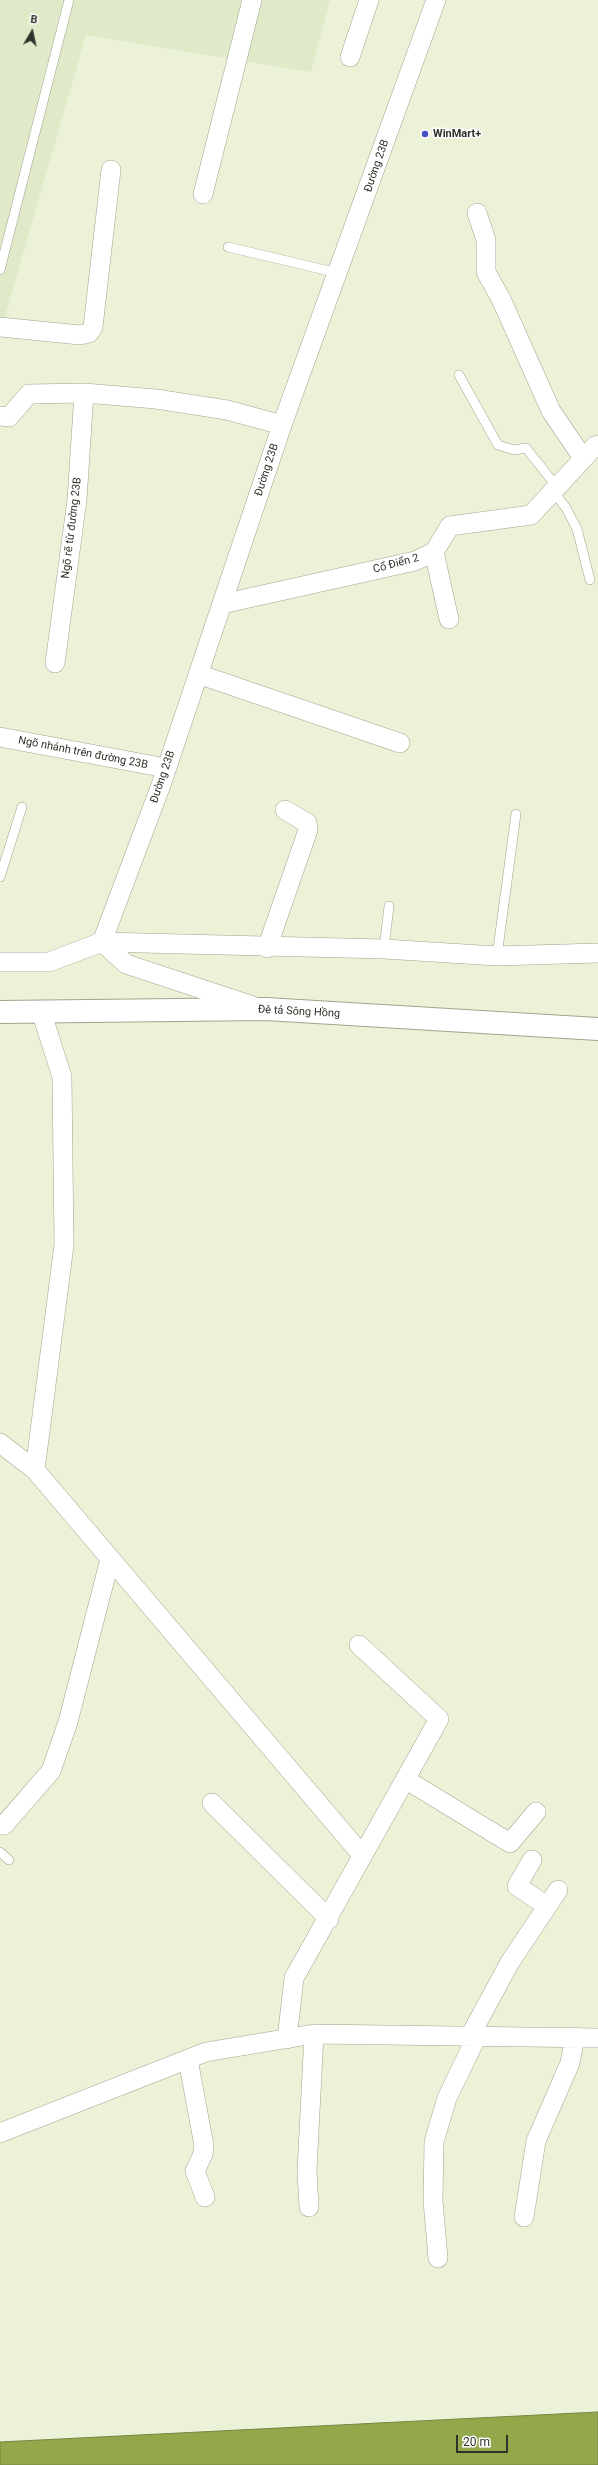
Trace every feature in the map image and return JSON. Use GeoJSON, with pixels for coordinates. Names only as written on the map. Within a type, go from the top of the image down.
{"type":"FeatureCollection","features":[{"type":"Feature","properties":{"kind":"main road","name":"Đê tả Sông Hồng"},"geometry":{"type":"LineString","coordinates":[[0,1012],[266,1009],[598,1028]]}},
{"type":"Feature","properties":{"kind":"street"},"geometry":{"type":"LineString","coordinates":[[204,194],[252,0]]}},
{"type":"Feature","properties":{"kind":"street"},"geometry":{"type":"LineString","coordinates":[[350,57],[369,0]]}},
{"type":"Feature","properties":{"kind":"street","name":"Đường 23B"},"geometry":{"type":"LineString","coordinates":[[102,942],[166,768],[282,425],[338,274],[436,0]]}},
{"type":"Feature","properties":{"kind":"street"},"geometry":{"type":"LineString","coordinates":[[0,327],[80,335],[89,333],[93,327],[111,170]]}},
{"type":"Feature","properties":{"kind":"street"},"geometry":{"type":"LineString","coordinates":[[477,213],[486,240],[486,272],[500,299],[551,411],[583,458]]}},
{"type":"Feature","properties":{"kind":"street"},"geometry":{"type":"LineString","coordinates":[[0,416],[9,417],[29,394],[84,393],[156,399],[226,410],[282,425]]}},
{"type":"Feature","properties":{"kind":"street","name":"Ngõ rẽ từ đường 23B"},"geometry":{"type":"LineString","coordinates":[[55,663],[77,500],[84,393]]}},
{"type":"Feature","properties":{"kind":"street","name":"Cổ Điển 2"},"geometry":{"type":"LineString","coordinates":[[222,604],[415,561],[434,552],[450,526],[531,515],[583,458],[595,446],[598,446]]}},
{"type":"Feature","properties":{"kind":"street"},"geometry":{"type":"LineString","coordinates":[[434,552],[449,619]]}},
{"type":"Feature","properties":{"kind":"street"},"geometry":{"type":"LineString","coordinates":[[198,674],[400,743]]}},
{"type":"Feature","properties":{"kind":"street","name":"Ngõ nhánh trên đường 23B"},"geometry":{"type":"LineString","coordinates":[[0,737],[166,768]]}},
{"type":"Feature","properties":{"kind":"street"},"geometry":{"type":"LineString","coordinates":[[267,948],[308,830],[307,824],[285,810]]}},
{"type":"Feature","properties":{"kind":"street"},"geometry":{"type":"LineString","coordinates":[[102,942],[126,964],[266,1009]]}},
{"type":"Feature","properties":{"kind":"street"},"geometry":{"type":"LineString","coordinates":[[0,962],[49,962],[102,942],[267,948],[384,949],[497,956],[598,953]]}},
{"type":"Feature","properties":{"kind":"street"},"geometry":{"type":"LineString","coordinates":[[35,1470],[64,1245],[62,1077],[40,1011]]}},
{"type":"Feature","properties":{"kind":"street"},"geometry":{"type":"LineString","coordinates":[[0,1443],[35,1470],[362,1855]]}},
{"type":"Feature","properties":{"kind":"street"},"geometry":{"type":"LineString","coordinates":[[4,1825],[52,1771],[68,1722],[110,1559]]}},
{"type":"Feature","properties":{"kind":"street"},"geometry":{"type":"LineString","coordinates":[[287,2039],[294,1978],[329,1919],[362,1855],[439,1719],[360,1645]]}},
{"type":"Feature","properties":{"kind":"street"},"geometry":{"type":"LineString","coordinates":[[405,1779],[510,1843],[536,1812]]}},
{"type":"Feature","properties":{"kind":"street"},"geometry":{"type":"LineString","coordinates":[[212,1803],[329,1919]]}},
{"type":"Feature","properties":{"kind":"street"},"geometry":{"type":"LineString","coordinates":[[532,1860],[517,1886],[547,1906]]}},
{"type":"Feature","properties":{"kind":"street"},"geometry":{"type":"LineString","coordinates":[[438,2258],[433,2201],[434,2142],[447,2098],[473,2036],[510,1962],[558,1890]]}},
{"type":"Feature","properties":{"kind":"street"},"geometry":{"type":"LineString","coordinates":[[309,2207],[307,2171],[314,2034]]}},
{"type":"Feature","properties":{"kind":"street"},"geometry":{"type":"LineString","coordinates":[[0,2133],[206,2052],[314,2034],[473,2036],[591,2035]]}},
{"type":"Feature","properties":{"kind":"street"},"geometry":{"type":"LineString","coordinates":[[524,2217],[536,2141],[570,2063],[591,2035]]}},
{"type":"Feature","properties":{"kind":"street"},"geometry":{"type":"LineString","coordinates":[[188,2059],[204,2146],[203,2154],[195,2171],[205,2198]]}},
{"type":"Feature","properties":{"kind":"lane"},"geometry":{"type":"LineString","coordinates":[[0,270],[69,0]]}},
{"type":"Feature","properties":{"kind":"lane"},"geometry":{"type":"LineString","coordinates":[[228,247],[338,274]]}},
{"type":"Feature","properties":{"kind":"lane"},"geometry":{"type":"LineString","coordinates":[[459,375],[498,445],[514,450],[526,448],[555,489],[577,528],[590,580]]}},
{"type":"Feature","properties":{"kind":"lane"},"geometry":{"type":"LineString","coordinates":[[0,877],[22,807]]}},
{"type":"Feature","properties":{"kind":"lane"},"geometry":{"type":"LineString","coordinates":[[497,956],[516,814]]}},
{"type":"Feature","properties":{"kind":"lane"},"geometry":{"type":"LineString","coordinates":[[384,949],[389,906]]}},
{"type":"Feature","properties":{"kind":"lane"},"geometry":{"type":"LineString","coordinates":[[0,1852],[9,1860]]}},
{"type":"Feature","properties":{"kind":"shaded area"},"geometry":{"type":"Polygon","coordinates":[[[0,0],[330,0],[311,72],[86,35],[0,334],[0,0]]]}},
{"type":"Feature","properties":{"kind":"shaded area"},"geometry":{"type":"Polygon","coordinates":[[[598,2412],[598,2465],[0,2465],[0,2442],[598,2412]]]}},
{"type":"Feature","properties":{"kind":"place","name":"WinMart+"},"geometry":{"type":"Point","coordinates":[425,134]}}]}
